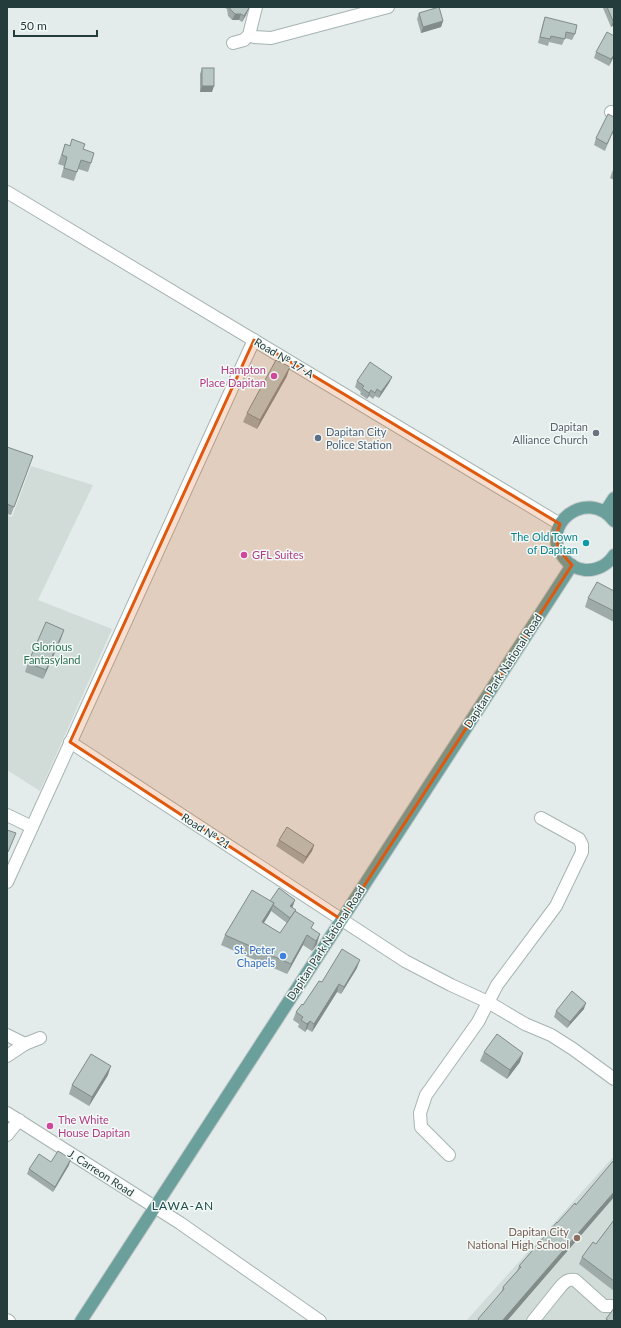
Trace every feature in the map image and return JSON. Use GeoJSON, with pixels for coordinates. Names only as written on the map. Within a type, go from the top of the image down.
{"type":"FeatureCollection","features":[{"type":"Feature","properties":{"kind":"main road"},"geometry":{"type":"LineString","coordinates":[[605,512],[614,498]]}},
{"type":"Feature","properties":{"kind":"main road"},"geometry":{"type":"LineString","coordinates":[[613,558],[607,564],[593,569],[578,568],[566,561],[558,550],[556,537],[560,524],[570,513],[583,508],[591,507],[605,512],[614,521]]}},
{"type":"Feature","properties":{"kind":"main road","name":"Dapitan Park National Road"},"geometry":{"type":"LineString","coordinates":[[81,1321],[310,966],[342,920],[572,565]]}},
{"type":"Feature","properties":{"kind":"street"},"geometry":{"type":"LineString","coordinates":[[233,43],[244,40],[249,35],[256,7]]}},
{"type":"Feature","properties":{"kind":"street"},"geometry":{"type":"LineString","coordinates":[[249,35],[254,37],[271,38],[388,7]]}},
{"type":"Feature","properties":{"kind":"street","name":"Road № 17-A"},"geometry":{"type":"LineString","coordinates":[[7,192],[560,524]]}},
{"type":"Feature","properties":{"kind":"street"},"geometry":{"type":"LineString","coordinates":[[7,882],[254,340]]}},
{"type":"Feature","properties":{"kind":"street","name":"Road № 21"},"geometry":{"type":"LineString","coordinates":[[70,742],[405,961],[488,1002],[525,1024],[556,1038],[614,1079]]}},
{"type":"Feature","properties":{"kind":"street"},"geometry":{"type":"LineString","coordinates":[[7,815],[32,827]]}},
{"type":"Feature","properties":{"kind":"street"},"geometry":{"type":"LineString","coordinates":[[449,1155],[421,1126],[420,1113],[426,1095],[475,1027],[497,985],[556,906],[582,852],[582,845],[579,839],[541,818]]}},
{"type":"Feature","properties":{"kind":"street"},"geometry":{"type":"LineString","coordinates":[[7,1035],[25,1044]]}},
{"type":"Feature","properties":{"kind":"street"},"geometry":{"type":"LineString","coordinates":[[7,1056],[25,1044],[40,1038]]}},
{"type":"Feature","properties":{"kind":"street","name":"J. Carreon Road"},"geometry":{"type":"LineString","coordinates":[[7,1113],[180,1223],[320,1321]]}},
{"type":"Feature","properties":{"kind":"street"},"geometry":{"type":"LineString","coordinates":[[7,1134],[18,1120]]}},
{"type":"Feature","properties":{"kind":"street"},"geometry":{"type":"LineString","coordinates":[[533,1321],[562,1286],[570,1280],[575,1280],[604,1306],[614,1306]]}},
{"type":"Feature","properties":{"kind":"highlighted area"},"geometry":{"type":"Polygon","coordinates":[[[254,340],[560,524],[556,537],[559,550],[572,565],[342,920],[70,742],[254,340]]]}},
{"type":"Feature","properties":{"kind":"shaded area","name":"Glorious Fantasyland"},"geometry":{"type":"Polygon","coordinates":[[[31,466],[93,485],[38,600],[112,629],[40,791],[7,770],[7,515],[12,517],[31,466]]]}},
{"type":"Feature","properties":{"kind":"shaded area","name":"Dapitan City National High School"},"geometry":{"type":"Polygon","coordinates":[[[614,1156],[614,1321],[466,1321],[614,1156]]]}},
{"type":"Feature","properties":{"kind":"building"},"geometry":{"type":"Polygon","coordinates":[[[230,7],[249,8],[244,16],[241,14],[235,14],[230,7]]]}},
{"type":"Feature","properties":{"kind":"building"},"geometry":{"type":"Polygon","coordinates":[[[439,7],[443,21],[423,27],[419,13],[439,7]]]}},
{"type":"Feature","properties":{"kind":"building"},"geometry":{"type":"Polygon","coordinates":[[[607,7],[614,7],[613,21],[607,7]]]}},
{"type":"Feature","properties":{"kind":"building"},"geometry":{"type":"Polygon","coordinates":[[[545,17],[577,25],[575,34],[566,32],[565,39],[551,36],[550,39],[540,37],[545,17]]]}},
{"type":"Feature","properties":{"kind":"building"},"geometry":{"type":"Polygon","coordinates":[[[607,32],[614,36],[614,55],[611,59],[596,52],[607,32]]]}},
{"type":"Feature","properties":{"kind":"building"},"geometry":{"type":"Polygon","coordinates":[[[202,68],[214,68],[214,86],[202,86],[202,68]]]}},
{"type":"Feature","properties":{"kind":"building"},"geometry":{"type":"Polygon","coordinates":[[[608,114],[614,117],[614,129],[607,144],[596,138],[608,114]]]}},
{"type":"Feature","properties":{"kind":"building"},"geometry":{"type":"Polygon","coordinates":[[[72,139],[85,144],[83,149],[94,153],[91,163],[81,160],[77,172],[64,168],[67,157],[62,155],[65,144],[70,146],[72,139]]]}},
{"type":"Feature","properties":{"kind":"building"},"geometry":{"type":"Polygon","coordinates":[[[276,360],[290,367],[260,420],[247,413],[276,360]]]}},
{"type":"Feature","properties":{"kind":"building"},"geometry":{"type":"Polygon","coordinates":[[[370,362],[392,377],[381,392],[377,389],[375,393],[371,390],[369,393],[362,388],[364,386],[357,381],[370,362]]]}},
{"type":"Feature","properties":{"kind":"building"},"geometry":{"type":"Polygon","coordinates":[[[7,447],[33,456],[14,507],[7,504],[7,447]]]}},
{"type":"Feature","properties":{"kind":"building"},"geometry":{"type":"Polygon","coordinates":[[[597,582],[614,591],[614,611],[588,598],[597,582]]]}},
{"type":"Feature","properties":{"kind":"building"},"geometry":{"type":"Polygon","coordinates":[[[46,622],[64,630],[46,670],[28,663],[46,622]]]}},
{"type":"Feature","properties":{"kind":"building"},"geometry":{"type":"Polygon","coordinates":[[[287,827],[314,845],[306,857],[279,840],[287,827]]]}},
{"type":"Feature","properties":{"kind":"building"},"geometry":{"type":"Polygon","coordinates":[[[7,830],[16,833],[8,852],[7,851],[7,830]]]}},
{"type":"Feature","properties":{"kind":"building"},"geometry":{"type":"Polygon","coordinates":[[[279,888],[295,900],[290,906],[296,910],[290,918],[270,901],[279,888]]]}},
{"type":"Feature","properties":{"kind":"building"},"geometry":{"type":"Polygon","coordinates":[[[252,890],[274,903],[262,922],[280,933],[295,911],[314,923],[311,928],[320,934],[316,941],[307,935],[291,964],[225,935],[252,890]]]}},
{"type":"Feature","properties":{"kind":"building"},"geometry":{"type":"Polygon","coordinates":[[[342,949],[360,960],[344,987],[339,984],[314,1024],[310,1021],[307,1024],[301,1020],[303,1017],[296,1012],[302,1004],[303,1005],[319,981],[322,982],[342,949]]]}},
{"type":"Feature","properties":{"kind":"building"},"geometry":{"type":"Polygon","coordinates":[[[572,991],[586,1003],[570,1022],[556,1011],[572,991]]]}},
{"type":"Feature","properties":{"kind":"building"},"geometry":{"type":"Polygon","coordinates":[[[497,1034],[523,1053],[510,1070],[484,1052],[497,1034]]]}},
{"type":"Feature","properties":{"kind":"building"},"geometry":{"type":"Polygon","coordinates":[[[91,1054],[111,1066],[92,1097],[72,1085],[91,1054]]]}},
{"type":"Feature","properties":{"kind":"building"},"geometry":{"type":"Polygon","coordinates":[[[58,1151],[71,1159],[55,1187],[29,1169],[39,1154],[51,1162],[58,1151]]]}},
{"type":"Feature","properties":{"kind":"building"},"geometry":{"type":"Polygon","coordinates":[[[614,1160],[614,1192],[502,1321],[480,1321],[478,1319],[521,1267],[519,1266],[557,1222],[575,1203],[576,1205],[614,1160]]]}},
{"type":"Feature","properties":{"kind":"building"},"geometry":{"type":"Polygon","coordinates":[[[614,1220],[614,1281],[582,1257],[593,1242],[596,1244],[614,1220]]]}},
{"type":"Feature","properties":{"kind":"building"},"geometry":{"type":"Polygon","coordinates":[[[614,1308],[614,1321],[609,1321],[606,1319],[614,1308]]]}},
{"type":"Feature","properties":{"kind":"place","name":"Hampton Place Dapitan"},"geometry":{"type":"Point","coordinates":[274,376]}},
{"type":"Feature","properties":{"kind":"place","name":"Dapitan Alliance Church"},"geometry":{"type":"Point","coordinates":[596,433]}},
{"type":"Feature","properties":{"kind":"place","name":"Dapitan City Police Station"},"geometry":{"type":"Point","coordinates":[318,438]}},
{"type":"Feature","properties":{"kind":"place","name":"The Old Town of Dapitan"},"geometry":{"type":"Point","coordinates":[586,543]}},
{"type":"Feature","properties":{"kind":"place","name":"GFL Suites"},"geometry":{"type":"Point","coordinates":[244,555]}},
{"type":"Feature","properties":{"kind":"place","name":"St. Peter Chapels"},"geometry":{"type":"Point","coordinates":[283,956]}},
{"type":"Feature","properties":{"kind":"place","name":"The White House Dapitan"},"geometry":{"type":"Point","coordinates":[50,1126]}},
{"type":"Feature","properties":{"kind":"place","name":"Dapitan City National High School"},"geometry":{"type":"Point","coordinates":[577,1238]}},
{"type":"Feature","properties":{"kind":"district","name":"LAWA-AN"},"geometry":{"type":"Point","coordinates":[183,1206]}}]}
